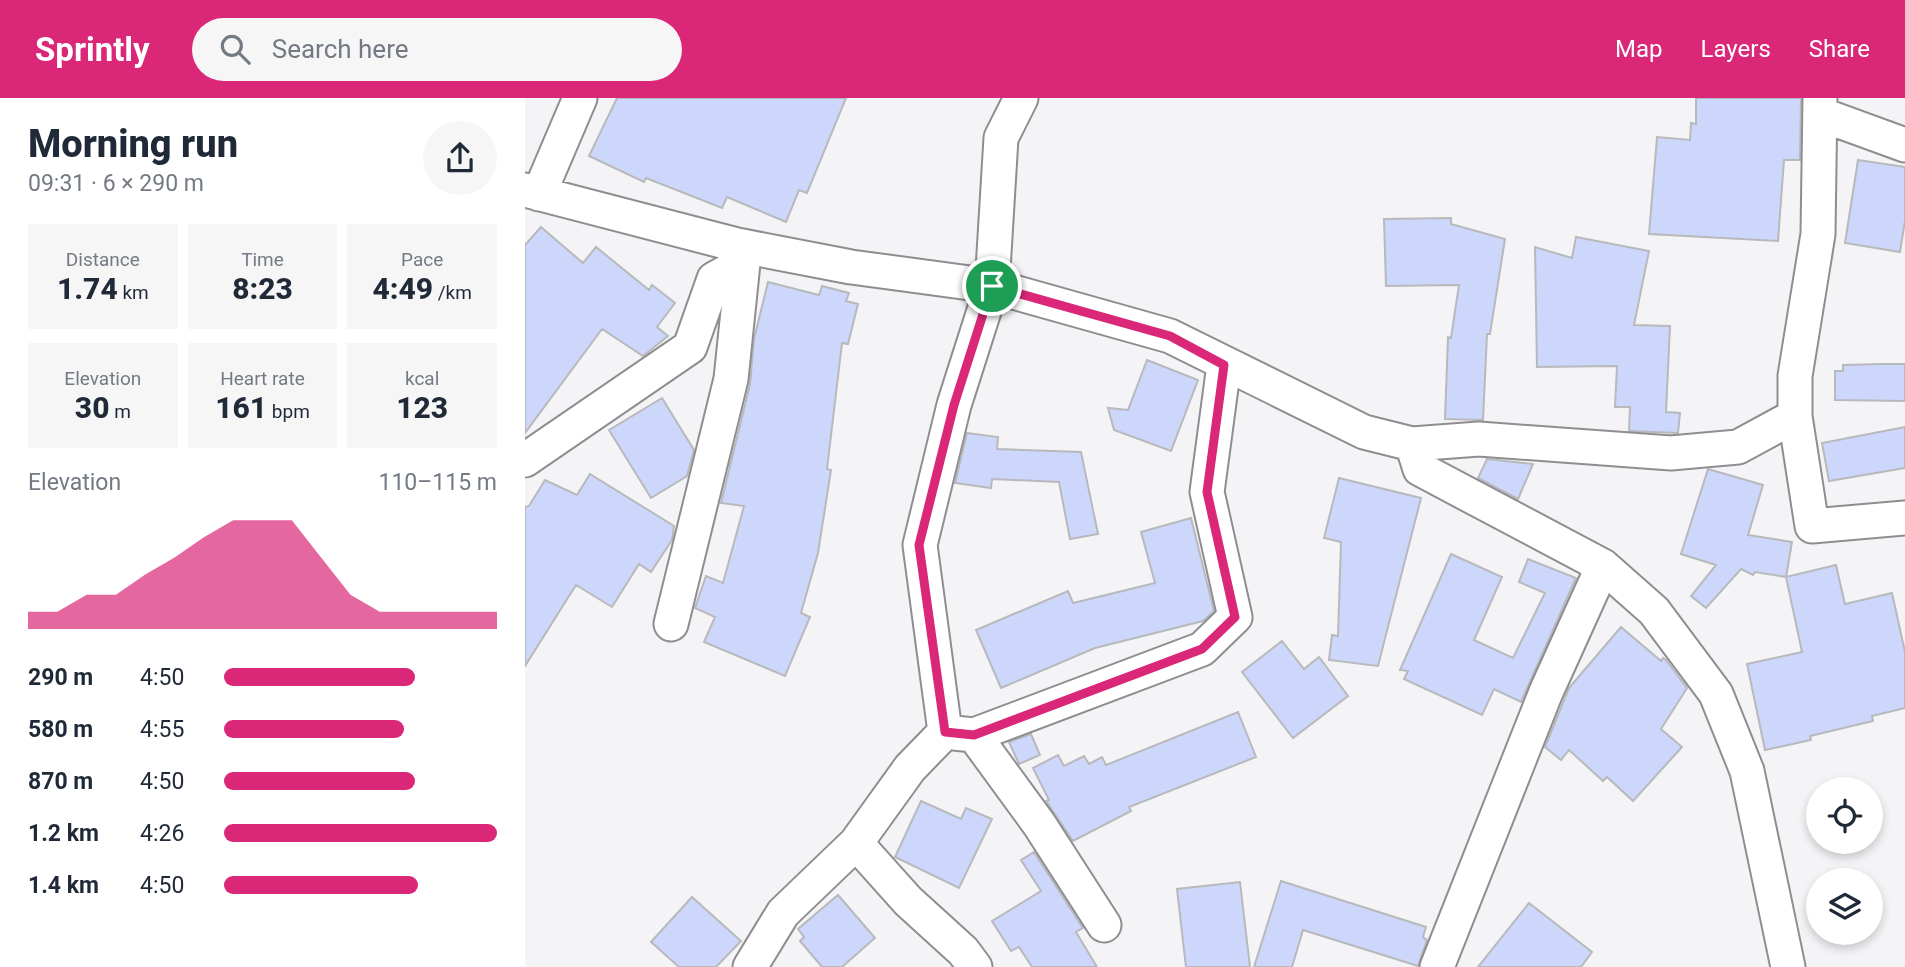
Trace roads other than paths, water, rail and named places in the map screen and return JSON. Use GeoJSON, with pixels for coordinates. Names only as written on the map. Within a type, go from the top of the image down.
{"type":"FeatureCollection","features":[{"type":"Feature","properties":{"kind":"street"},"geometry":{"type":"LineString","coordinates":[[580,98],[532,192],[740,254],[992,286],[1170,336],[1364,432],[1412,444],[1479,439],[1671,453],[1738,447],[1795,416]]}},
{"type":"Feature","properties":{"kind":"street"},"geometry":{"type":"LineString","coordinates":[[1021,98],[1001,138],[992,286],[954,405],[919,545],[960,733],[1039,824],[1104,925]]}},
{"type":"Feature","properties":{"kind":"street"},"geometry":{"type":"LineString","coordinates":[[1905,145],[1820,106],[1818,234],[1795,376],[1795,416],[1812,526],[1905,518]]}},
{"type":"Feature","properties":{"kind":"street"},"geometry":{"type":"LineString","coordinates":[[525,460],[689,347],[714,279],[740,254]]}},
{"type":"Feature","properties":{"kind":"street"},"geometry":{"type":"LineString","coordinates":[[671,624],[731,379],[740,254]]}},
{"type":"Feature","properties":{"kind":"street"},"geometry":{"type":"LineString","coordinates":[[750,967],[783,913],[856,843],[910,768],[960,733],[1202,649],[1235,617],[1207,492],[1224,365]]}},
{"type":"Feature","properties":{"kind":"street"},"geometry":{"type":"LineString","coordinates":[[1412,444],[1420,469],[1603,566],[1654,611],[1716,694],[1747,771],[1788,967]]}},
{"type":"Feature","properties":{"kind":"street"},"geometry":{"type":"LineString","coordinates":[[1437,967],[1546,692],[1603,566]]}},
{"type":"Feature","properties":{"kind":"street"},"geometry":{"type":"LineString","coordinates":[[856,843],[908,901],[963,951],[975,967]]}}]}
